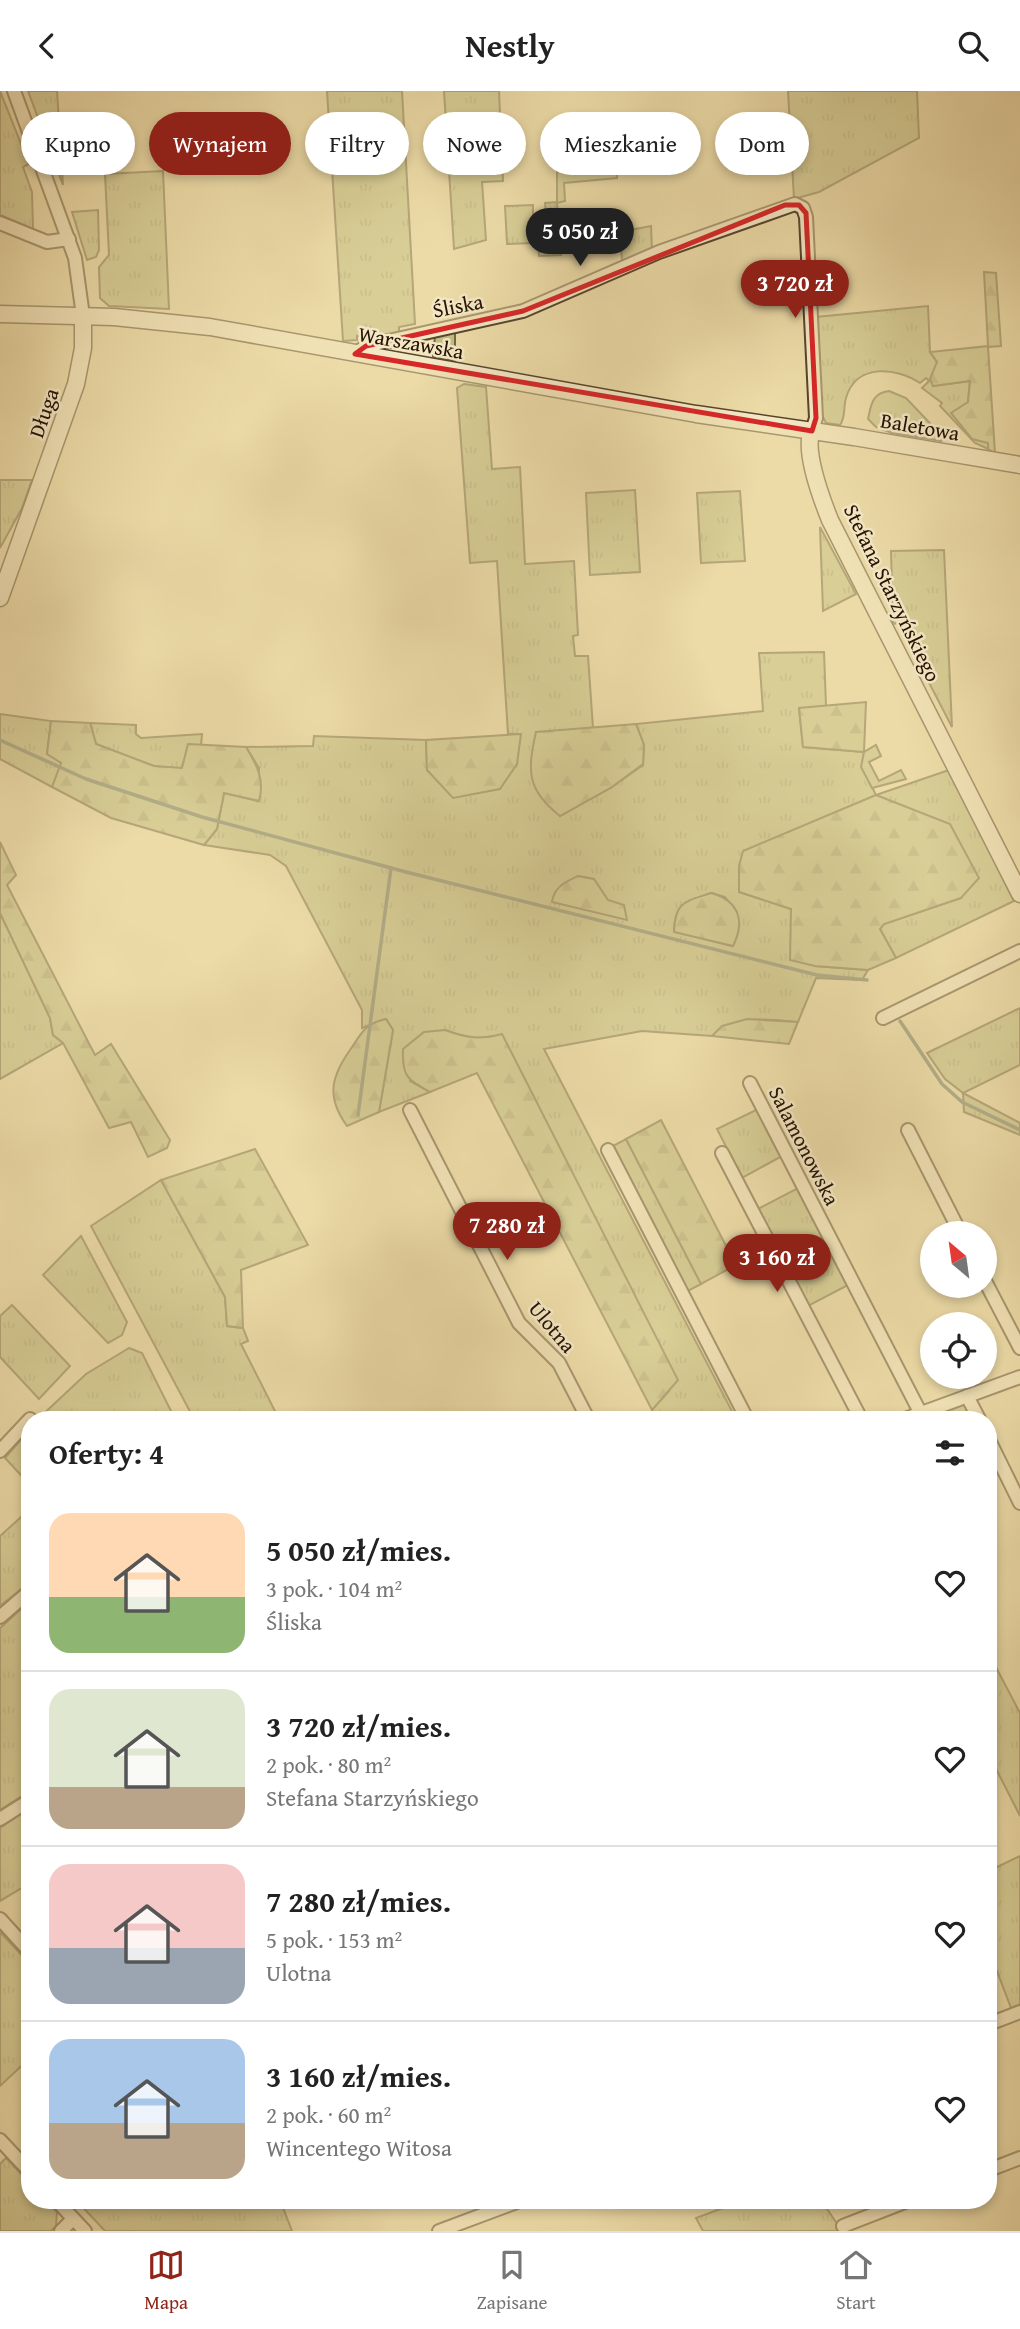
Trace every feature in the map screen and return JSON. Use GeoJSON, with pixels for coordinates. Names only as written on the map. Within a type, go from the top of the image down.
{"type":"FeatureCollection","features":[{"type":"Feature","properties":{"kind":"street"},"geometry":{"type":"LineString","coordinates":[[14,91],[69,239],[78,275],[83,316]]}},
{"type":"Feature","properties":{"kind":"street","name":"Śliska"},"geometry":{"type":"LineString","coordinates":[[355,354],[366,346],[523,311],[715,230],[785,205],[803,208]]}},
{"type":"Feature","properties":{"kind":"street","name":"Stefana Starzyńskiego"},"geometry":{"type":"LineString","coordinates":[[803,208],[807,228],[816,418],[808,439],[830,520],[1020,894]]}},
{"type":"Feature","properties":{"kind":"street"},"geometry":{"type":"LineString","coordinates":[[0,223],[47,242],[69,239]]}},
{"type":"Feature","properties":{"kind":"street","name":"Warszawska"},"geometry":{"type":"LineString","coordinates":[[0,314],[83,316],[210,327],[696,414],[812,431]]}},
{"type":"Feature","properties":{"kind":"street","name":"Długa"},"geometry":{"type":"LineString","coordinates":[[0,599],[76,384],[83,348],[83,316]]}},
{"type":"Feature","properties":{"kind":"street","name":"Baletowa"},"geometry":{"type":"LineString","coordinates":[[812,431],[1020,465]]}},
{"type":"Feature","properties":{"kind":"street"},"geometry":{"type":"LineString","coordinates":[[883,1018],[1020,951]]}},
{"type":"Feature","properties":{"kind":"street","name":"Salamonowska"},"geometry":{"type":"LineString","coordinates":[[750,1083],[920,1411]]}},
{"type":"Feature","properties":{"kind":"street","name":"Ulotna"},"geometry":{"type":"LineString","coordinates":[[410,1111],[519,1323],[559,1363],[585,1411]]}},
{"type":"Feature","properties":{"kind":"street"},"geometry":{"type":"LineString","coordinates":[[908,1130],[954,1221]]}},
{"type":"Feature","properties":{"kind":"street"},"geometry":{"type":"LineString","coordinates":[[608,1150],[743,1411]]}},
{"type":"Feature","properties":{"kind":"street"},"geometry":{"type":"LineString","coordinates":[[722,1153],[857,1411]]}},
{"type":"Feature","properties":{"kind":"street"},"geometry":{"type":"LineString","coordinates":[[994,1299],[1020,1348]]}},
{"type":"Feature","properties":{"kind":"street"},"geometry":{"type":"LineString","coordinates":[[927,1411],[1020,1377]]}},
{"type":"Feature","properties":{"kind":"street"},"geometry":{"type":"LineString","coordinates":[[967,1397],[975,1411]]}},
{"type":"Feature","properties":{"kind":"street"},"geometry":{"type":"LineString","coordinates":[[0,1451],[21,1429]]}},
{"type":"Feature","properties":{"kind":"street"},"geometry":{"type":"LineString","coordinates":[[997,1456],[1020,1503]]}},
{"type":"Feature","properties":{"kind":"street"},"geometry":{"type":"LineString","coordinates":[[0,1617],[21,1599]]}},
{"type":"Feature","properties":{"kind":"street"},"geometry":{"type":"LineString","coordinates":[[0,1819],[21,1806]]}},
{"type":"Feature","properties":{"kind":"street"},"geometry":{"type":"LineString","coordinates":[[0,1919],[21,1942]]}},
{"type":"Feature","properties":{"kind":"street"},"geometry":{"type":"LineString","coordinates":[[997,2021],[1020,2013]]}},
{"type":"Feature","properties":{"kind":"street"},"geometry":{"type":"LineString","coordinates":[[0,2140],[21,2162]]}},
{"type":"Feature","properties":{"kind":"street"},"geometry":{"type":"LineString","coordinates":[[997,2167],[1020,2158]]}},
{"type":"Feature","properties":{"kind":"street"},"geometry":{"type":"LineString","coordinates":[[64,2209],[85,2231]]}},
{"type":"Feature","properties":{"kind":"street"},"geometry":{"type":"LineString","coordinates":[[439,2231],[498,2209]]}},
{"type":"Feature","properties":{"kind":"street"},"geometry":{"type":"LineString","coordinates":[[843,2225],[887,2209]]}},
{"type":"Feature","properties":{"kind":"street"},"geometry":{"type":"LineString","coordinates":[[61,2231],[73,2219]]}},
{"type":"Feature","properties":{"kind":"highlighted area"},"geometry":{"type":"Polygon","coordinates":[[[785,205],[799,205],[806,213],[816,418],[812,431],[355,354],[366,346],[523,311],[785,205]]]}},
{"type":"Feature","properties":{"kind":"green space"},"geometry":{"type":"Polygon","coordinates":[[[0,91],[21,144],[21,175],[26,175],[32,192],[33,229],[0,215],[0,91]]]}},
{"type":"Feature","properties":{"kind":"green space"},"geometry":{"type":"Polygon","coordinates":[[[28,91],[57,91],[58,112],[36,112],[28,91]]]}},
{"type":"Feature","properties":{"kind":"green space"},"geometry":{"type":"Polygon","coordinates":[[[327,91],[402,91],[403,112],[328,112],[327,91]]]}},
{"type":"Feature","properties":{"kind":"green space"},"geometry":{"type":"Polygon","coordinates":[[[444,91],[499,91],[500,112],[445,112],[444,91]]]}},
{"type":"Feature","properties":{"kind":"green space"},"geometry":{"type":"Polygon","coordinates":[[[788,91],[917,91],[919,138],[819,192],[794,199],[793,175],[809,175],[809,112],[789,112],[788,91]]]}},
{"type":"Feature","properties":{"kind":"green space"},"geometry":{"type":"Polygon","coordinates":[[[135,172],[163,175],[169,309],[109,306],[100,298],[99,267],[109,255],[105,175],[135,175],[135,172]]]}},
{"type":"Feature","properties":{"kind":"green space"},"geometry":{"type":"Polygon","coordinates":[[[332,175],[407,175],[415,324],[399,327],[399,335],[367,340],[357,336],[357,340],[343,341],[332,175]]]}},
{"type":"Feature","properties":{"kind":"green space"},"geometry":{"type":"Polygon","coordinates":[[[449,175],[503,175],[503,181],[482,182],[486,240],[454,249],[449,175]]]}},
{"type":"Feature","properties":{"kind":"green space"},"geometry":{"type":"Polygon","coordinates":[[[557,175],[617,175],[617,178],[564,183],[565,201],[557,203],[561,255],[539,256],[538,243],[549,242],[545,203],[557,202],[557,175]]]}},
{"type":"Feature","properties":{"kind":"green space"},"geometry":{"type":"Polygon","coordinates":[[[533,205],[533,243],[507,244],[505,206],[533,205]]]}},
{"type":"Feature","properties":{"kind":"green space"},"geometry":{"type":"Polygon","coordinates":[[[98,210],[99,250],[96,257],[87,260],[72,212],[98,210]]]}},
{"type":"Feature","properties":{"kind":"green space"},"geometry":{"type":"Polygon","coordinates":[[[651,226],[652,250],[622,261],[620,232],[651,226]]]}},
{"type":"Feature","properties":{"kind":"green space"},"geometry":{"type":"Polygon","coordinates":[[[984,272],[996,273],[1001,346],[988,347],[995,453],[988,449],[988,443],[972,439],[951,413],[968,402],[970,381],[933,386],[930,379],[937,362],[930,352],[988,346],[984,272]]]}},
{"type":"Feature","properties":{"kind":"green space"},"geometry":{"type":"Polygon","coordinates":[[[928,306],[930,352],[937,362],[933,386],[970,381],[968,402],[988,443],[988,449],[975,443],[940,406],[942,403],[922,388],[929,381],[926,378],[920,383],[889,371],[878,371],[858,379],[846,398],[840,425],[826,423],[822,415],[816,317],[928,306]]]}},
{"type":"Feature","properties":{"kind":"green space"},"geometry":{"type":"Polygon","coordinates":[[[455,330],[455,361],[433,357],[435,336],[455,330]]]}},
{"type":"Feature","properties":{"kind":"green space"},"geometry":{"type":"Polygon","coordinates":[[[464,384],[486,387],[492,469],[520,467],[525,564],[574,561],[578,635],[573,636],[575,656],[588,656],[593,728],[536,733],[560,816],[612,787],[643,765],[644,745],[636,724],[763,711],[759,653],[824,652],[826,706],[799,709],[803,747],[864,752],[862,767],[876,795],[744,851],[739,892],[791,909],[815,966],[868,970],[862,980],[816,978],[798,1022],[764,1019],[741,1021],[712,1036],[642,1031],[544,1049],[732,1411],[653,1411],[669,1391],[502,1035],[473,1037],[445,1030],[410,1081],[430,1092],[379,1112],[393,1030],[386,1019],[362,1028],[362,1010],[286,866],[270,855],[204,845],[217,829],[224,793],[258,801],[259,768],[246,747],[313,746],[314,736],[426,740],[427,770],[521,734],[508,734],[497,561],[470,563],[457,388],[464,384]],[[712,893],[680,908],[674,931],[732,946],[737,912],[725,897],[712,893]]]}},
{"type":"Feature","properties":{"kind":"green space"},"geometry":{"type":"Polygon","coordinates":[[[889,391],[906,398],[945,439],[941,441],[892,433],[876,427],[868,419],[871,405],[879,394],[889,391]]]}},
{"type":"Feature","properties":{"kind":"green space"},"geometry":{"type":"Polygon","coordinates":[[[0,480],[32,480],[22,508],[0,548],[0,480]]]}},
{"type":"Feature","properties":{"kind":"green space"},"geometry":{"type":"Polygon","coordinates":[[[635,490],[640,572],[590,575],[586,493],[635,490]]]}},
{"type":"Feature","properties":{"kind":"green space"},"geometry":{"type":"Polygon","coordinates":[[[740,491],[745,561],[701,563],[697,493],[740,491]]]}},
{"type":"Feature","properties":{"kind":"green space"},"geometry":{"type":"Polygon","coordinates":[[[820,527],[856,594],[823,611],[820,527]]]}},
{"type":"Feature","properties":{"kind":"green space"},"geometry":{"type":"Polygon","coordinates":[[[944,550],[952,727],[898,623],[893,624],[891,551],[944,550]]]}},
{"type":"Feature","properties":{"kind":"green space"},"geometry":{"type":"Polygon","coordinates":[[[866,702],[864,752],[803,747],[799,708],[866,702]]]}},
{"type":"Feature","properties":{"kind":"green space"},"geometry":{"type":"Polygon","coordinates":[[[0,714],[51,721],[47,753],[62,763],[52,787],[0,759],[0,714]]]}},
{"type":"Feature","properties":{"kind":"green space"},"geometry":{"type":"Polygon","coordinates":[[[51,721],[90,723],[96,744],[154,766],[182,768],[188,744],[246,747],[259,773],[259,801],[224,793],[217,829],[204,845],[111,818],[52,787],[61,763],[47,754],[51,721]]]}},
{"type":"Feature","properties":{"kind":"green space"},"geometry":{"type":"Polygon","coordinates":[[[90,723],[136,725],[136,734],[141,738],[202,734],[201,746],[188,745],[182,769],[154,766],[96,744],[90,723]]]}},
{"type":"Feature","properties":{"kind":"green space"},"geometry":{"type":"Polygon","coordinates":[[[636,724],[644,745],[643,764],[612,787],[560,816],[541,798],[532,779],[531,769],[536,732],[636,724]]]}},
{"type":"Feature","properties":{"kind":"green space"},"geometry":{"type":"Polygon","coordinates":[[[521,734],[517,764],[500,789],[453,798],[427,770],[426,740],[521,734]]]}},
{"type":"Feature","properties":{"kind":"green space"},"geometry":{"type":"Polygon","coordinates":[[[876,745],[881,756],[869,762],[879,781],[901,770],[906,779],[872,788],[861,767],[864,752],[876,745]]]}},
{"type":"Feature","properties":{"kind":"green space"},"geometry":{"type":"Polygon","coordinates":[[[949,770],[1014,901],[896,958],[880,929],[884,924],[961,898],[876,795],[949,770]]]}},
{"type":"Feature","properties":{"kind":"green space"},"geometry":{"type":"Polygon","coordinates":[[[876,795],[950,824],[979,878],[961,898],[884,924],[880,929],[896,958],[868,970],[815,966],[790,960],[791,909],[739,892],[739,866],[743,851],[876,795]]]}},
{"type":"Feature","properties":{"kind":"green space"},"geometry":{"type":"Polygon","coordinates":[[[0,842],[16,875],[7,885],[95,1055],[111,1044],[170,1140],[167,1148],[148,1157],[131,1122],[109,1128],[63,1043],[53,1035],[50,1018],[0,913],[0,842]]]}},
{"type":"Feature","properties":{"kind":"green space"},"geometry":{"type":"Polygon","coordinates":[[[578,876],[594,879],[608,900],[624,905],[627,920],[552,902],[558,889],[578,876]]]}},
{"type":"Feature","properties":{"kind":"green space"},"geometry":{"type":"Polygon","coordinates":[[[711,893],[728,901],[737,913],[739,929],[733,946],[674,932],[679,908],[711,893]]]}},
{"type":"Feature","properties":{"kind":"green space"},"geometry":{"type":"Polygon","coordinates":[[[0,913],[50,1018],[53,1035],[63,1043],[0,1079],[0,913]]]}},
{"type":"Feature","properties":{"kind":"green space"},"geometry":{"type":"Polygon","coordinates":[[[1020,1008],[1020,1065],[963,1093],[945,1079],[927,1053],[1020,1008]]]}},
{"type":"Feature","properties":{"kind":"green space"},"geometry":{"type":"Polygon","coordinates":[[[386,1019],[393,1030],[379,1112],[347,1126],[336,1106],[335,1078],[364,1030],[373,1023],[386,1019]]]}},
{"type":"Feature","properties":{"kind":"green space"},"geometry":{"type":"Polygon","coordinates":[[[747,1019],[798,1022],[789,1044],[712,1036],[722,1026],[747,1019]]]}},
{"type":"Feature","properties":{"kind":"green space"},"geometry":{"type":"Polygon","coordinates":[[[445,1030],[473,1037],[502,1034],[678,1380],[652,1410],[477,1073],[430,1092],[416,1084],[405,1071],[403,1049],[424,1032],[445,1030]]]}},
{"type":"Feature","properties":{"kind":"green space"},"geometry":{"type":"Polygon","coordinates":[[[963,1093],[1020,1123],[1020,1135],[964,1112],[963,1093]]]}},
{"type":"Feature","properties":{"kind":"green space"},"geometry":{"type":"Polygon","coordinates":[[[758,1109],[782,1156],[742,1178],[717,1129],[758,1109]]]}},
{"type":"Feature","properties":{"kind":"green space"},"geometry":{"type":"Polygon","coordinates":[[[661,1120],[736,1265],[701,1284],[626,1139],[661,1120]]]}},
{"type":"Feature","properties":{"kind":"green space"},"geometry":{"type":"Polygon","coordinates":[[[626,1139],[701,1284],[688,1291],[613,1146],[626,1139]]]}},
{"type":"Feature","properties":{"kind":"green space"},"geometry":{"type":"Polygon","coordinates":[[[255,1149],[308,1245],[241,1270],[243,1328],[227,1326],[225,1297],[161,1180],[255,1149]]]}},
{"type":"Feature","properties":{"kind":"green space"},"geometry":{"type":"Polygon","coordinates":[[[161,1180],[225,1297],[227,1326],[243,1328],[248,1341],[241,1344],[275,1411],[190,1411],[91,1226],[161,1180]]]}},
{"type":"Feature","properties":{"kind":"green space"},"geometry":{"type":"Polygon","coordinates":[[[798,1188],[848,1285],[808,1306],[758,1209],[798,1188]]]}},
{"type":"Feature","properties":{"kind":"green space"},"geometry":{"type":"Polygon","coordinates":[[[81,1236],[127,1322],[122,1335],[108,1343],[43,1275],[81,1236]]]}},
{"type":"Feature","properties":{"kind":"green space"},"geometry":{"type":"Polygon","coordinates":[[[12,1305],[70,1366],[39,1399],[0,1357],[0,1316],[12,1305]]]}},
{"type":"Feature","properties":{"kind":"green space"},"geometry":{"type":"Polygon","coordinates":[[[129,1348],[142,1353],[171,1411],[47,1411],[86,1374],[129,1348]]]}},
{"type":"Feature","properties":{"kind":"green space"},"geometry":{"type":"Polygon","coordinates":[[[966,1402],[970,1411],[942,1411],[966,1402]]]}},
{"type":"Feature","properties":{"kind":"green space"},"geometry":{"type":"Polygon","coordinates":[[[21,1439],[21,1475],[5,1458],[21,1439]]]}},
{"type":"Feature","properties":{"kind":"green space"},"geometry":{"type":"Polygon","coordinates":[[[21,1517],[21,1589],[0,1606],[0,1536],[21,1517]]]}},
{"type":"Feature","properties":{"kind":"green space"},"geometry":{"type":"Polygon","coordinates":[[[21,1609],[21,1797],[0,1810],[0,1628],[21,1609]]]}},
{"type":"Feature","properties":{"kind":"green space"},"geometry":{"type":"Polygon","coordinates":[[[997,1669],[1020,1713],[1020,1816],[997,1771],[997,1669]]]}},
{"type":"Feature","properties":{"kind":"green space"},"geometry":{"type":"Polygon","coordinates":[[[21,1814],[21,1888],[0,1901],[0,1828],[21,1814]]]}},
{"type":"Feature","properties":{"kind":"green space"},"geometry":{"type":"Polygon","coordinates":[[[1020,1856],[1020,2005],[1011,2008],[997,1971],[997,1867],[1020,1856]]]}},
{"type":"Feature","properties":{"kind":"green space"},"geometry":{"type":"Polygon","coordinates":[[[0,1932],[21,1954],[21,2066],[0,2086],[0,1932]]]}},
{"type":"Feature","properties":{"kind":"green space"},"geometry":{"type":"Polygon","coordinates":[[[6,2158],[21,2174],[21,2209],[54,2209],[57,2212],[56,2226],[51,2231],[0,2231],[0,2164],[6,2158]]]}},
{"type":"Feature","properties":{"kind":"green space"},"geometry":{"type":"Polygon","coordinates":[[[84,2209],[283,2209],[292,2231],[105,2231],[84,2209]]]}},
{"type":"Feature","properties":{"kind":"green space"},"geometry":{"type":"Polygon","coordinates":[[[720,2209],[827,2209],[842,2231],[703,2231],[696,2218],[720,2209]]]}},
{"type":"Feature","properties":{"kind":"waterway"},"geometry":{"type":"LineString","coordinates":[[0,740],[86,779],[202,817],[406,872],[817,975],[867,980]]}},
{"type":"Feature","properties":{"kind":"waterway"},"geometry":{"type":"LineString","coordinates":[[358,1115],[391,868]]}},
{"type":"Feature","properties":{"kind":"waterway"},"geometry":{"type":"LineString","coordinates":[[900,1021],[942,1084],[962,1102],[1020,1130]]}}]}
